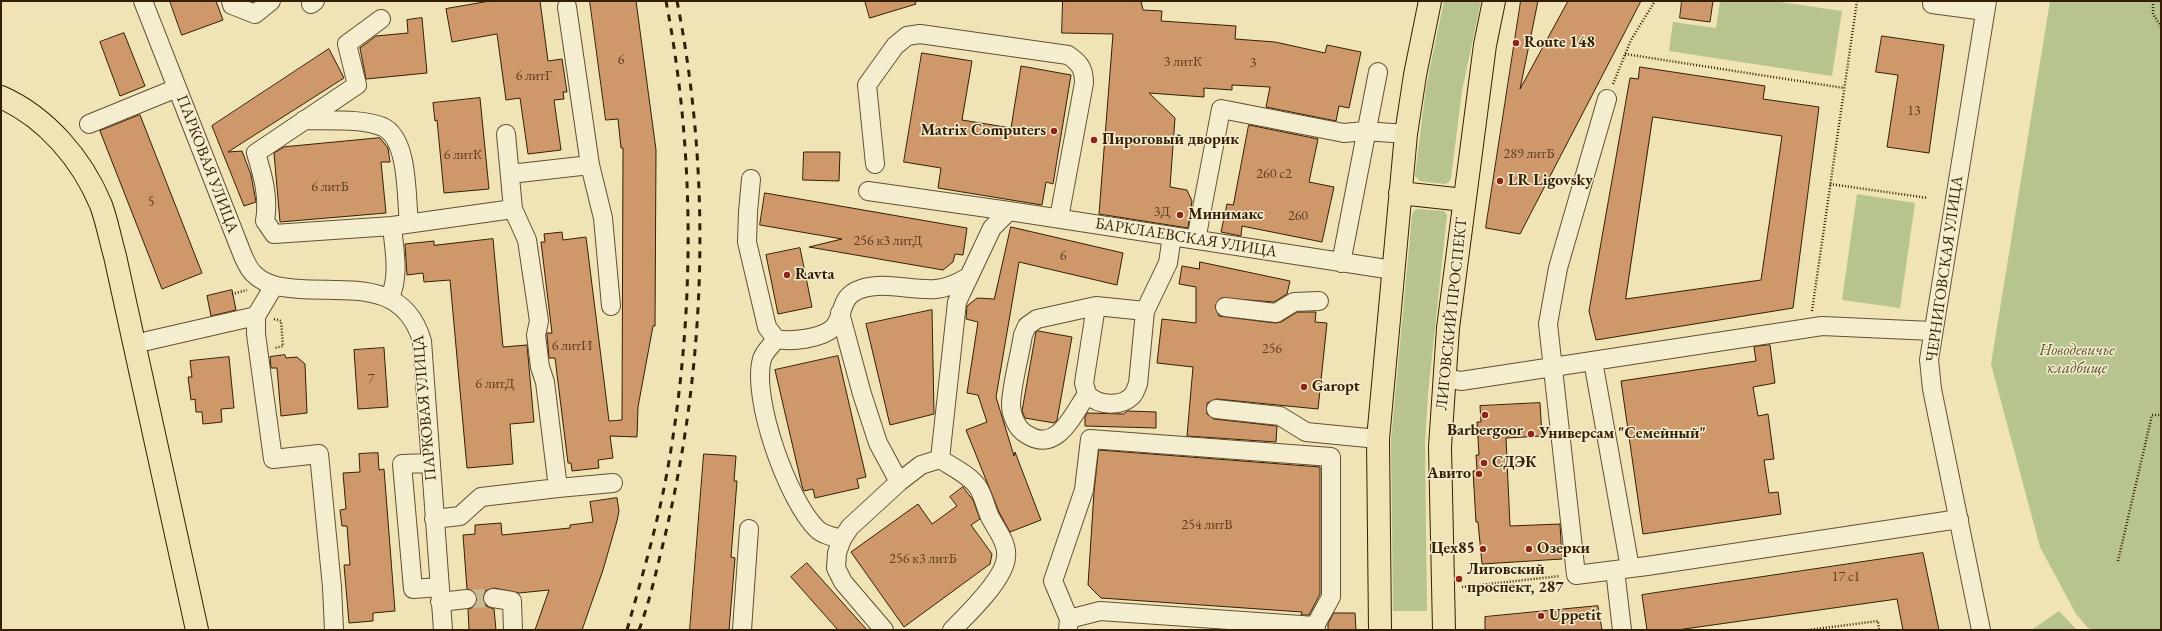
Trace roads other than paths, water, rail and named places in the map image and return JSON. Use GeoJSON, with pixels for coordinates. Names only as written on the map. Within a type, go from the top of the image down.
{"type":"FeatureCollection","features":[{"type":"Feature","properties":{"kind":"main road"},"geometry":{"type":"LineString","coordinates":[[1380,630],[1378,439],[1406,134],[1415,75],[1430,1]]}},
{"type":"Feature","properties":{"kind":"main road","name":"ЛИГОВСКИЙ ПРОСПЕКТ"},"geometry":{"type":"LineString","coordinates":[[1444,630],[1440,447],[1448,328],[1485,45],[1494,1]]}},
{"type":"Feature","properties":{"kind":"main road"},"geometry":{"type":"LineString","coordinates":[[1,96],[13,102],[48,128],[76,159],[100,205],[115,256],[197,630]]}},
{"type":"Feature","properties":{"kind":"main road"},"geometry":{"type":"LineString","coordinates":[[1400,193],[1464,200]]}},
{"type":"Feature","properties":{"kind":"street","name":"ПАРКОВАЯ УЛИЦА"},"geometry":{"type":"LineString","coordinates":[[143,1],[245,261],[254,274],[274,286],[291,289],[365,291],[390,297],[413,319],[422,341],[443,630]]}},
{"type":"Feature","properties":{"kind":"street"},"geometry":{"type":"LineString","coordinates":[[231,1],[232,5],[255,14],[271,1]]}},
{"type":"Feature","properties":{"kind":"street"},"geometry":{"type":"LineString","coordinates":[[1932,1],[1932,4],[1986,6]]}},
{"type":"Feature","properties":{"kind":"street","name":"ЧЕРНИГОВСКАЯ УЛИЦА"},"geometry":{"type":"LineString","coordinates":[[1981,630],[1932,389],[1929,360],[1932,331],[1986,6]]}},
{"type":"Feature","properties":{"kind":"street"},"geometry":{"type":"LineString","coordinates":[[567,7],[590,165],[603,218],[612,306]]}},
{"type":"Feature","properties":{"kind":"street"},"geometry":{"type":"LineString","coordinates":[[381,19],[347,44],[357,85],[256,153],[263,176],[268,205],[265,221],[274,234],[400,224],[513,209]]}},
{"type":"Feature","properties":{"kind":"street"},"geometry":{"type":"LineString","coordinates":[[875,164],[867,85],[895,46],[907,36],[920,34],[1068,55],[1078,61],[1084,72],[1084,83],[1059,218]]}},
{"type":"Feature","properties":{"kind":"street"},"geometry":{"type":"LineString","coordinates":[[1341,262],[1365,131],[1378,72]]}},
{"type":"Feature","properties":{"kind":"street"},"geometry":{"type":"LineString","coordinates":[[89,124],[177,88]]}},
{"type":"Feature","properties":{"kind":"street"},"geometry":{"type":"LineString","coordinates":[[1607,99],[1558,268],[1548,324],[1576,575],[1958,519]]}},
{"type":"Feature","properties":{"kind":"street"},"geometry":{"type":"LineString","coordinates":[[1196,240],[1221,109],[1344,134],[1365,131],[1406,134]]}},
{"type":"Feature","properties":{"kind":"street"},"geometry":{"type":"LineString","coordinates":[[304,120],[368,123],[384,128],[396,139],[403,158],[396,274],[394,287],[390,297]]}},
{"type":"Feature","properties":{"kind":"street"},"geometry":{"type":"LineString","coordinates":[[506,134],[513,209],[527,240],[539,321],[536,335],[540,368],[545,382],[558,488]]}},
{"type":"Feature","properties":{"kind":"street"},"geometry":{"type":"LineString","coordinates":[[510,174],[590,165]]}},
{"type":"Feature","properties":{"kind":"street"},"geometry":{"type":"LineString","coordinates":[[751,179],[747,242],[767,328],[776,339],[788,341],[826,333],[834,326],[848,296],[860,289],[883,286],[937,288],[955,284],[968,277]]}},
{"type":"Feature","properties":{"kind":"street","name":"БАРКЛАЕВСКАЯ УЛИЦА"},"geometry":{"type":"LineString","coordinates":[[868,191],[1059,218],[1393,270]]}},
{"type":"Feature","properties":{"kind":"street"},"geometry":{"type":"LineString","coordinates":[[940,459],[957,302],[992,228],[1008,211]]}},
{"type":"Feature","properties":{"kind":"street"},"geometry":{"type":"LineString","coordinates":[[1096,306],[1084,383],[1087,394],[1098,402],[1114,404],[1124,401],[1133,395],[1138,384],[1145,312],[1168,263],[1172,236]]}},
{"type":"Feature","properties":{"kind":"street"},"geometry":{"type":"LineString","coordinates":[[274,286],[256,316],[258,350],[273,459],[319,454],[332,586],[334,630]]}},
{"type":"Feature","properties":{"kind":"street"},"geometry":{"type":"LineString","coordinates":[[1225,308],[1276,314],[1294,302],[1319,301]]}},
{"type":"Feature","properties":{"kind":"street"},"geometry":{"type":"LineString","coordinates":[[1087,394],[1063,430],[1050,440],[1036,440],[1023,433],[1014,420],[1011,405],[1023,335],[1027,326],[1037,319],[1096,306],[1145,312]]}},
{"type":"Feature","properties":{"kind":"street"},"geometry":{"type":"LineString","coordinates":[[840,313],[862,394],[878,443],[899,482]]}},
{"type":"Feature","properties":{"kind":"street"},"geometry":{"type":"LineString","coordinates":[[147,341],[256,316]]}},
{"type":"Feature","properties":{"kind":"street"},"geometry":{"type":"LineString","coordinates":[[1445,378],[1461,381],[1810,327],[1822,326],[1932,331]]}},
{"type":"Feature","properties":{"kind":"street"},"geometry":{"type":"LineString","coordinates":[[776,339],[762,357],[760,368],[760,382],[773,447],[787,483],[801,509],[817,530],[842,539]]}},
{"type":"Feature","properties":{"kind":"street"},"geometry":{"type":"LineString","coordinates":[[1593,361],[1622,569],[1622,630]]}},
{"type":"Feature","properties":{"kind":"street"},"geometry":{"type":"LineString","coordinates":[[1216,409],[1280,416],[1306,432],[1378,439]]}},
{"type":"Feature","properties":{"kind":"street"},"geometry":{"type":"LineString","coordinates":[[1090,439],[1331,457],[1331,597],[1315,628],[1100,611],[1069,624],[1053,581],[1084,490],[1090,439]]}},
{"type":"Feature","properties":{"kind":"street"},"geometry":{"type":"LineString","coordinates":[[884,630],[843,582],[836,568],[837,553],[842,539],[850,527],[899,482],[921,465],[940,459]]}},
{"type":"Feature","properties":{"kind":"street"},"geometry":{"type":"LineString","coordinates":[[940,459],[971,479],[979,488],[984,504],[1006,549],[1007,558],[998,577],[979,603],[952,630]]}},
{"type":"Feature","properties":{"kind":"street"},"geometry":{"type":"LineString","coordinates":[[431,463],[402,464],[413,589],[467,599]]}},
{"type":"Feature","properties":{"kind":"street"},"geometry":{"type":"LineString","coordinates":[[434,519],[460,516],[481,497],[613,483]]}},
{"type":"Feature","properties":{"kind":"street"},"geometry":{"type":"LineString","coordinates":[[742,630],[749,530]]}},
{"type":"Feature","properties":{"kind":"street"},"geometry":{"type":"LineString","coordinates":[[493,598],[512,600],[512,630]]}},
{"type":"Feature","properties":{"kind":"tunnel"},"geometry":{"type":"LineString","coordinates":[[467,599],[493,598]]}},
{"type":"Feature","properties":{"kind":"railway"},"geometry":{"type":"LineString","coordinates":[[627,630],[653,536],[666,478],[676,419],[687,300],[687,179],[683,119],[676,60],[666,1]]}},
{"type":"Feature","properties":{"kind":"railway"},"geometry":{"type":"LineString","coordinates":[[639,630],[653,584],[675,488],[687,419],[695,350],[699,280],[700,209],[696,139],[688,70],[677,1]]}},
{"type":"Feature","properties":{"kind":"place","name":"Route 148"},"geometry":{"type":"Point","coordinates":[1516,43]}},
{"type":"Feature","properties":{"kind":"place","name":"Matrix Computers"},"geometry":{"type":"Point","coordinates":[1054,131]}},
{"type":"Feature","properties":{"kind":"place","name":"Пироговый дворик"},"geometry":{"type":"Point","coordinates":[1094,140]}},
{"type":"Feature","properties":{"kind":"place","name":"LR Ligovsky"},"geometry":{"type":"Point","coordinates":[1500,181]}},
{"type":"Feature","properties":{"kind":"place","name":"Минимакс"},"geometry":{"type":"Point","coordinates":[1180,215]}},
{"type":"Feature","properties":{"kind":"place","name":"Ravta"},"geometry":{"type":"Point","coordinates":[787,275]}},
{"type":"Feature","properties":{"kind":"place","name":"Garopt"},"geometry":{"type":"Point","coordinates":[1304,387]}},
{"type":"Feature","properties":{"kind":"place","name":"Barbergoor"},"geometry":{"type":"Point","coordinates":[1485,415]}},
{"type":"Feature","properties":{"kind":"place","name":"Универсам \"Семейный\""},"geometry":{"type":"Point","coordinates":[1531,434]}},
{"type":"Feature","properties":{"kind":"place","name":"СДЭК"},"geometry":{"type":"Point","coordinates":[1484,463]}},
{"type":"Feature","properties":{"kind":"place","name":"Авито"},"geometry":{"type":"Point","coordinates":[1479,474]}},
{"type":"Feature","properties":{"kind":"place","name":"Цех85"},"geometry":{"type":"Point","coordinates":[1483,549]}},
{"type":"Feature","properties":{"kind":"place","name":"Озерки"},"geometry":{"type":"Point","coordinates":[1529,549]}},
{"type":"Feature","properties":{"kind":"place","name":"Лиговский проспект, 287"},"geometry":{"type":"Point","coordinates":[1459,579]}},
{"type":"Feature","properties":{"kind":"place","name":"Uppetit"},"geometry":{"type":"Point","coordinates":[1541,616]}},
{"type":"Feature","properties":{"kind":"park label","name":"Новодевичье кладбище"},"geometry":{"type":"Point","coordinates":[2077,360]}}]}
